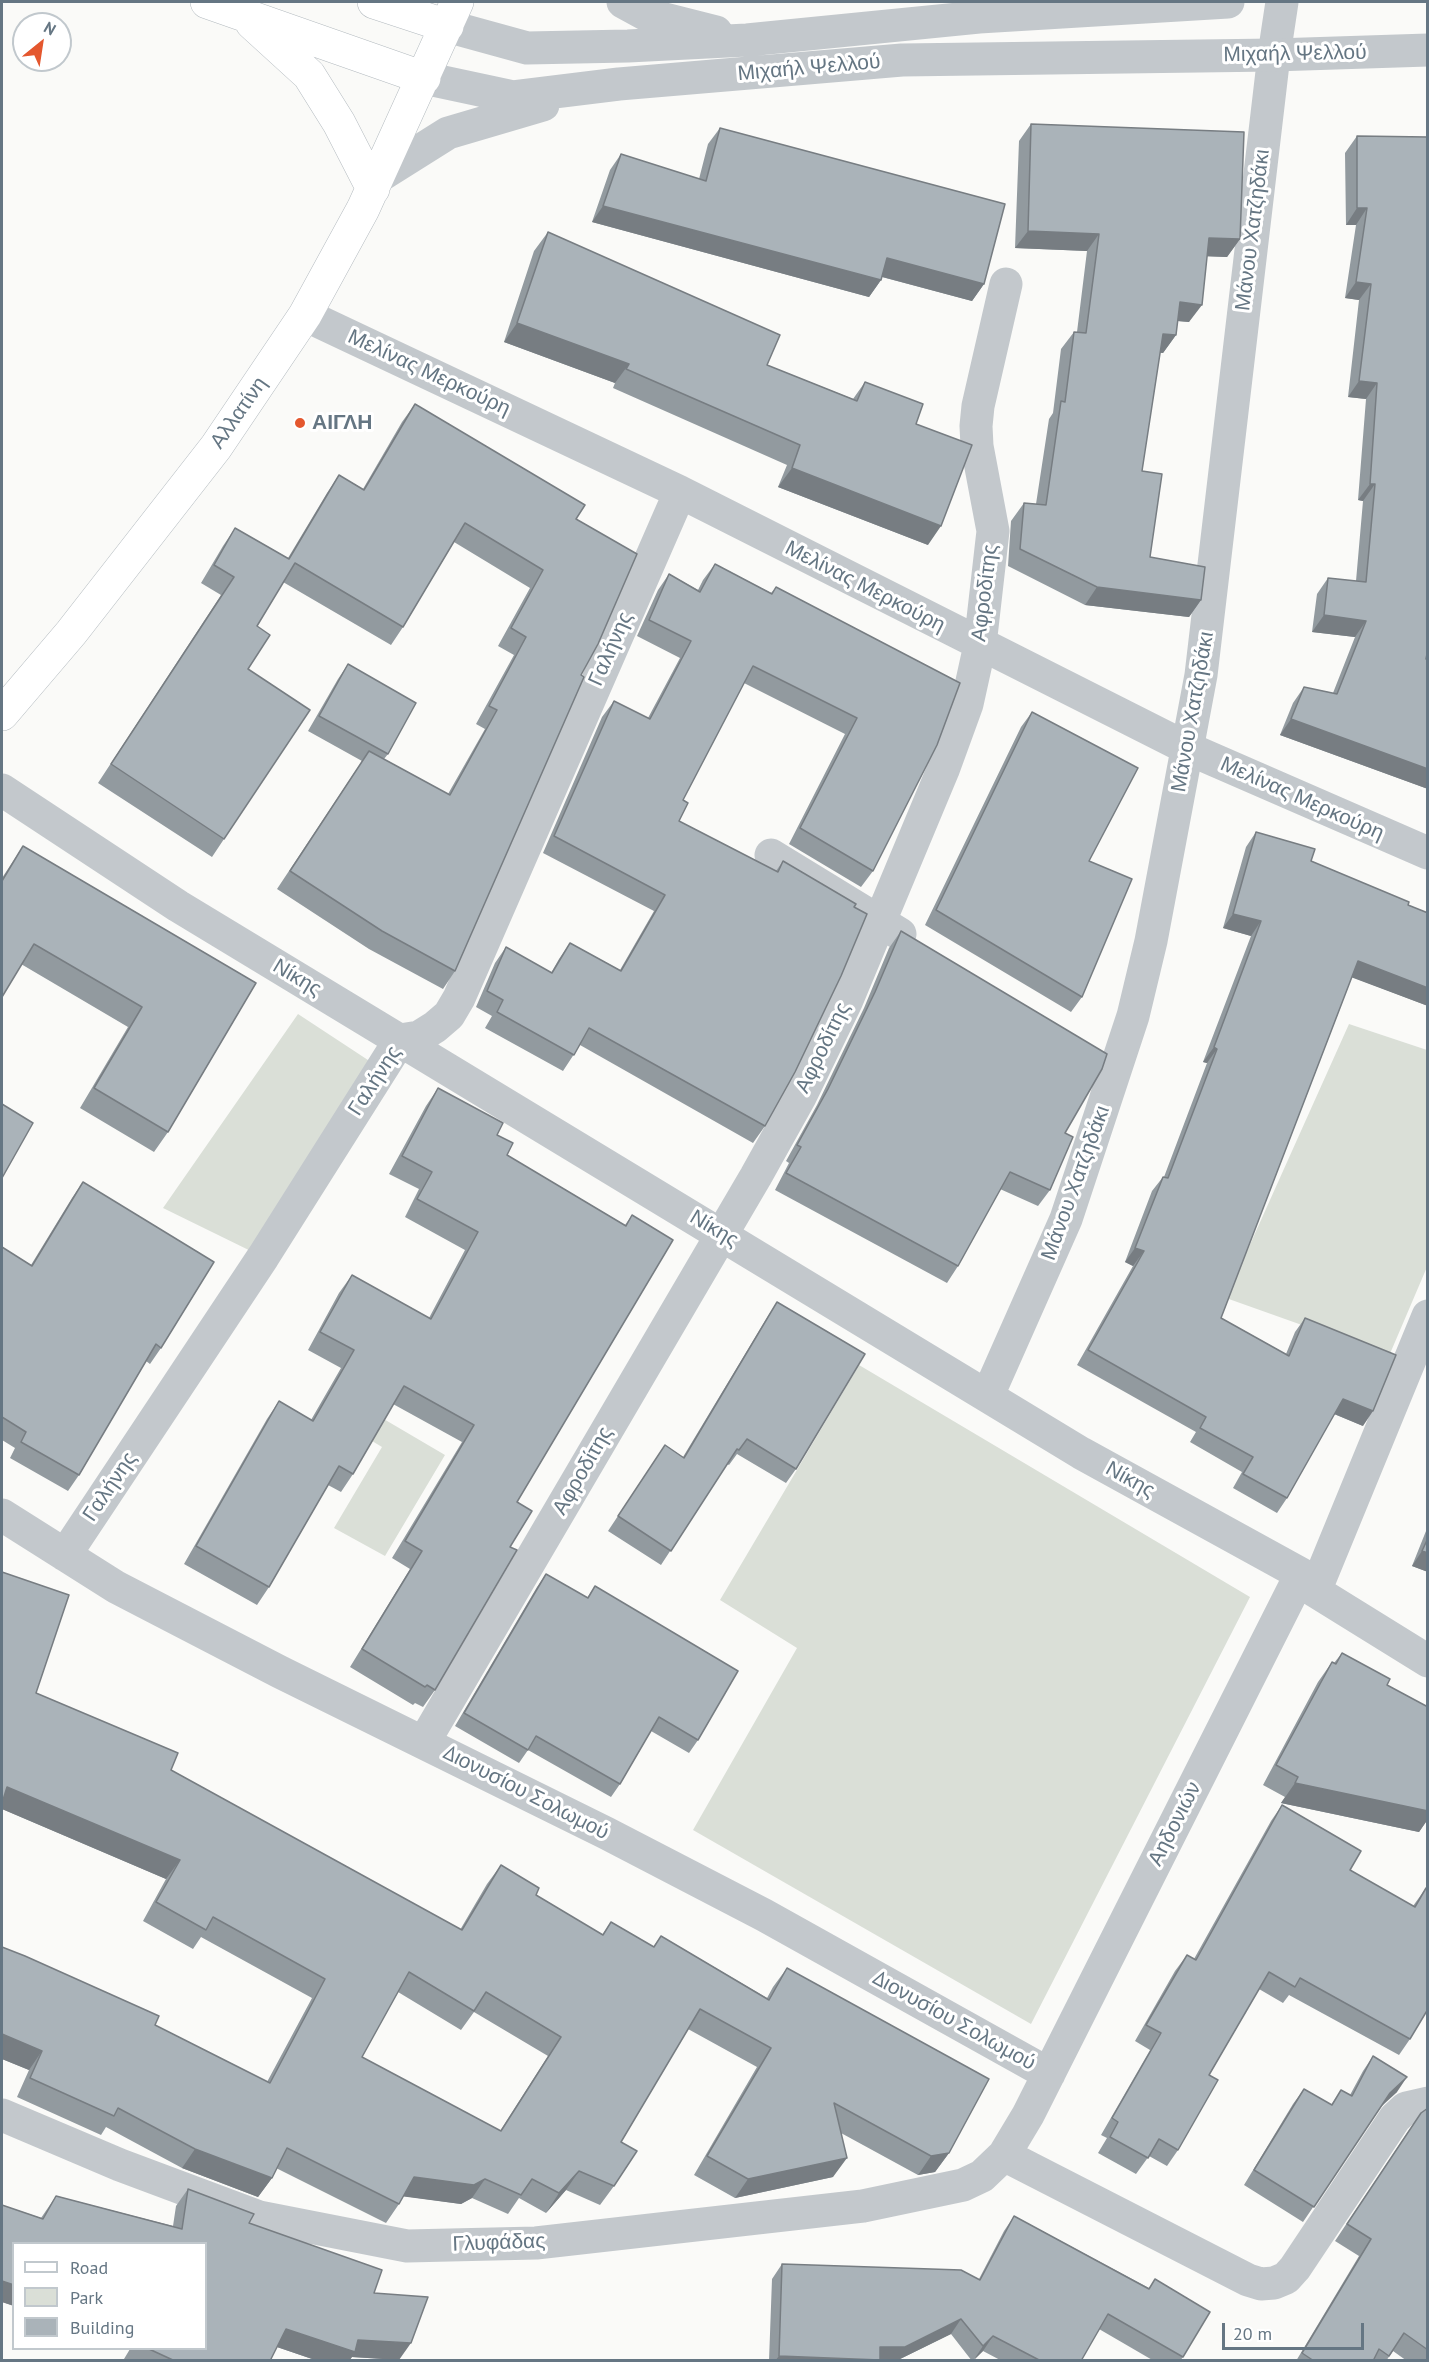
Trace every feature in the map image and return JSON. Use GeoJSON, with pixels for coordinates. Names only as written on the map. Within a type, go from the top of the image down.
{"type":"FeatureCollection","features":[{"type":"Feature","properties":{"kind":"main road","name":"Μιχαήλ Ψελλού"},"geometry":{"type":"LineString","coordinates":[[207,2],[424,78]]}},
{"type":"Feature","properties":{"kind":"main road","name":"Μιχαήλ Ψελλού"},"geometry":{"type":"LineString","coordinates":[[374,2],[452,14]]}},
{"type":"Feature","properties":{"kind":"main road"},"geometry":{"type":"LineString","coordinates":[[241,14],[309,75],[376,183]]}},
{"type":"Feature","properties":{"kind":"main road","name":"Αλλατίνη"},"geometry":{"type":"LineString","coordinates":[[2,714],[71,633],[210,456],[305,315],[332,269],[376,183],[452,14]]}},
{"type":"Feature","properties":{"kind":"street"},"geometry":{"type":"LineString","coordinates":[[623,2],[645,14],[747,40]]}},
{"type":"Feature","properties":{"kind":"street","name":"Μιχαήλ Ψελλού"},"geometry":{"type":"LineString","coordinates":[[452,14],[527,48],[747,40],[979,17],[1228,2]]}},
{"type":"Feature","properties":{"kind":"street","name":"Μάνου Χατζηδάκι"},"geometry":{"type":"LineString","coordinates":[[988,1395],[1066,1219],[1119,1062],[1151,941],[1189,749],[1210,607],[1282,2]]}},
{"type":"Feature","properties":{"kind":"street","name":"Μιχαήλ Ψελλού"},"geometry":{"type":"LineString","coordinates":[[424,78],[513,97],[578,89],[902,60],[1274,55],[1428,50]]}},
{"type":"Feature","properties":{"kind":"street"},"geometry":{"type":"LineString","coordinates":[[376,183],[448,133],[533,109],[578,89]]}},
{"type":"Feature","properties":{"kind":"street","name":"Αφροδίτης"},"geometry":{"type":"LineString","coordinates":[[424,1742],[800,1097],[834,1029],[880,922],[967,704],[980,645],[993,531],[976,426],[978,406],[1006,284]]}},
{"type":"Feature","properties":{"kind":"street","name":"Μελίνας Μερκούρη"},"geometry":{"type":"LineString","coordinates":[[305,315],[680,492],[1189,749],[1428,853]]}},
{"type":"Feature","properties":{"kind":"street","name":"Γαλήνης"},"geometry":{"type":"LineString","coordinates":[[65,1555],[263,1257],[400,1040],[419,1037],[435,1027],[449,1015],[459,998],[680,492]]}},
{"type":"Feature","properties":{"kind":"street","name":"Νίκης"},"geometry":{"type":"LineString","coordinates":[[2,790],[178,906],[722,1233],[1081,1453],[1308,1583],[1428,1661]]}},
{"type":"Feature","properties":{"kind":"street"},"geometry":{"type":"LineString","coordinates":[[771,855],[930,951]]}},
{"type":"Feature","properties":{"kind":"street"},"geometry":{"type":"LineString","coordinates":[[1089,1044],[1119,1062]]}},
{"type":"Feature","properties":{"kind":"street","name":"Αηδονιών"},"geometry":{"type":"LineString","coordinates":[[1004,2156],[1308,1583],[1428,1316]]}},
{"type":"Feature","properties":{"kind":"street","name":"Διονυσίου Σολωμού"},"geometry":{"type":"LineString","coordinates":[[2,1515],[116,1587],[270,1667],[606,1833],[764,1915],[1048,2074]]}},
{"type":"Feature","properties":{"kind":"street"},"geometry":{"type":"LineString","coordinates":[[1004,2156],[1248,2280],[1261,2284],[1274,2283],[1286,2278],[1294,2268],[1395,2118],[1406,2108],[1419,2103],[1428,2103]]}},
{"type":"Feature","properties":{"kind":"street","name":"Γλυφάδας"},"geometry":{"type":"LineString","coordinates":[[2,2115],[120,2165],[259,2217],[407,2246],[536,2243],[863,2206],[963,2185],[982,2176],[1004,2156]]}},
{"type":"Feature","properties":{"kind":"green space"},"geometry":{"type":"Polygon","coordinates":[[[298,1014],[371,1062],[263,1257],[163,1208],[298,1014]]]}},
{"type":"Feature","properties":{"kind":"green space"},"geometry":{"type":"Polygon","coordinates":[[[1349,1024],[1427,1050],[1427,1267],[1389,1356],[1226,1298],[1349,1024]]]}},
{"type":"Feature","properties":{"kind":"green space"},"geometry":{"type":"Polygon","coordinates":[[[859,1365],[1250,1597],[1031,2024],[693,1830],[797,1648],[720,1600],[859,1365]]]}},
{"type":"Feature","properties":{"kind":"green space"},"geometry":{"type":"Polygon","coordinates":[[[365,1408],[445,1455],[385,1556],[334,1528],[382,1447],[352,1429],[365,1408]]]}},
{"type":"Feature","properties":{"kind":"building"},"geometry":{"type":"Polygon","coordinates":[[[1031,124],[1244,132],[1240,239],[1209,238],[1202,305],[1180,302],[1176,335],[1163,334],[1142,471],[1162,474],[1150,557],[1205,567],[1201,600],[1097,587],[1020,549],[1024,503],[1046,505],[1061,401],[1065,402],[1074,332],[1086,333],[1099,234],[1028,231],[1031,124]]]}},
{"type":"Feature","properties":{"kind":"building"},"geometry":{"type":"Polygon","coordinates":[[[720,128],[1005,204],[984,284],[887,258],[881,280],[603,206],[621,154],[706,181],[720,128]]]}},
{"type":"Feature","properties":{"kind":"building"},"geometry":{"type":"Polygon","coordinates":[[[1357,136],[1428,137],[1428,649],[1426,659],[1428,660],[1428,769],[1291,719],[1304,687],[1337,694],[1366,621],[1324,615],[1328,578],[1366,582],[1375,484],[1370,484],[1377,383],[1359,381],[1371,284],[1356,282],[1367,208],[1357,208],[1357,136]]]}},
{"type":"Feature","properties":{"kind":"building"},"geometry":{"type":"Polygon","coordinates":[[[548,232],[780,335],[767,365],[857,401],[865,382],[923,404],[916,424],[972,445],[941,526],[792,468],[800,445],[626,369],[629,364],[517,323],[548,232]]]}},
{"type":"Feature","properties":{"kind":"building"},"geometry":{"type":"Polygon","coordinates":[[[415,404],[585,505],[576,519],[637,554],[598,644],[581,675],[584,677],[455,971],[382,931],[290,871],[369,751],[450,795],[497,710],[489,706],[526,637],[511,628],[543,570],[465,523],[403,627],[295,563],[257,626],[270,635],[248,669],[310,710],[224,839],[111,764],[234,577],[214,565],[235,528],[289,559],[339,475],[364,490],[415,404]]]}},
{"type":"Feature","properties":{"kind":"building"},"geometry":{"type":"Polygon","coordinates":[[[715,564],[772,594],[776,587],[960,683],[937,745],[873,871],[800,828],[857,718],[753,666],[683,800],[688,803],[679,821],[778,872],[783,861],[856,904],[854,907],[867,914],[841,976],[795,1072],[765,1126],[589,1028],[574,1055],[497,1012],[503,1000],[487,991],[506,947],[552,973],[570,943],[621,971],[665,895],[554,836],[614,701],[650,719],[691,641],[649,620],[669,574],[700,592],[715,564]]]}},
{"type":"Feature","properties":{"kind":"building"},"geometry":{"type":"Polygon","coordinates":[[[348,664],[416,703],[388,754],[319,716],[348,664]]]}},
{"type":"Feature","properties":{"kind":"building"},"geometry":{"type":"Polygon","coordinates":[[[1032,712],[1138,768],[1089,861],[1132,879],[1082,997],[936,910],[1032,712]]]}},
{"type":"Feature","properties":{"kind":"building"},"geometry":{"type":"Polygon","coordinates":[[[1256,832],[1315,849],[1311,861],[1409,902],[1408,905],[1428,913],[1428,988],[1358,961],[1221,1318],[1289,1356],[1305,1318],[1396,1355],[1373,1411],[1343,1399],[1287,1498],[1243,1474],[1253,1457],[1200,1428],[1206,1417],[1088,1350],[1144,1251],[1135,1248],[1163,1177],[1168,1178],[1217,1049],[1214,1047],[1261,921],[1233,914],[1256,832]]]}},
{"type":"Feature","properties":{"kind":"building"},"geometry":{"type":"Polygon","coordinates":[[[23,846],[256,983],[168,1132],[94,1088],[142,1007],[34,944],[2,997],[2,881],[23,846]]]}},
{"type":"Feature","properties":{"kind":"building"},"geometry":{"type":"Polygon","coordinates":[[[901,931],[1107,1054],[1102,1069],[1065,1133],[1073,1137],[1050,1190],[1010,1172],[958,1266],[786,1173],[801,1147],[797,1145],[828,1089],[875,992],[901,931]]]}},
{"type":"Feature","properties":{"kind":"building"},"geometry":{"type":"Polygon","coordinates":[[[438,1088],[503,1123],[497,1135],[513,1143],[507,1155],[626,1226],[632,1215],[673,1240],[517,1502],[532,1511],[510,1547],[517,1550],[435,1690],[427,1685],[425,1687],[362,1649],[422,1551],[405,1541],[474,1425],[404,1386],[353,1474],[339,1466],[269,1587],[196,1546],[279,1401],[313,1421],[354,1350],[320,1332],[352,1275],[431,1319],[478,1232],[417,1199],[432,1172],[402,1156],[438,1088]]]}},
{"type":"Feature","properties":{"kind":"building"},"geometry":{"type":"Polygon","coordinates":[[[2,1104],[33,1123],[2,1178],[2,1104]]]}},
{"type":"Feature","properties":{"kind":"building"},"geometry":{"type":"Polygon","coordinates":[[[83,1182],[214,1262],[161,1348],[156,1344],[79,1475],[21,1442],[26,1432],[2,1417],[2,1247],[32,1266],[83,1182]]]}},
{"type":"Feature","properties":{"kind":"building"},"geometry":{"type":"Polygon","coordinates":[[[777,1302],[865,1354],[796,1469],[747,1439],[739,1450],[737,1449],[671,1551],[618,1516],[665,1445],[684,1458],[777,1302]]]}},
{"type":"Feature","properties":{"kind":"building"},"geometry":{"type":"Polygon","coordinates":[[[1428,1538],[1428,1553],[1422,1551],[1428,1538]]]}},
{"type":"Feature","properties":{"kind":"building"},"geometry":{"type":"Polygon","coordinates":[[[2,1572],[69,1595],[36,1693],[178,1753],[171,1770],[462,1930],[501,1865],[539,1888],[536,1895],[603,1935],[611,1922],[654,1947],[661,1936],[769,2000],[787,1968],[989,2079],[949,2153],[931,2156],[834,2103],[847,2158],[748,2179],[707,2156],[771,2048],[700,2009],[621,2142],[637,2151],[614,2186],[579,2171],[559,2193],[532,2179],[521,2195],[485,2179],[474,2185],[414,2177],[399,2204],[287,2148],[272,2178],[195,2149],[118,2108],[114,2116],[30,2078],[42,2051],[2,2034],[2,1947],[159,2016],[155,2025],[270,2083],[325,1979],[213,1917],[206,1930],[156,1902],[180,1860],[7,1787],[2,1803],[2,1572]],[[409,1972],[362,2057],[501,2131],[561,2037],[486,1992],[474,2011],[409,1972]]]}},
{"type":"Feature","properties":{"kind":"building"},"geometry":{"type":"Polygon","coordinates":[[[546,1574],[588,1598],[595,1586],[738,1671],[698,1740],[659,1717],[620,1784],[536,1736],[528,1750],[464,1713],[546,1574]]]}},
{"type":"Feature","properties":{"kind":"building"},"geometry":{"type":"Polygon","coordinates":[[[1342,1653],[1390,1679],[1387,1685],[1428,1707],[1428,1811],[1295,1783],[1298,1777],[1276,1765],[1332,1662],[1336,1664],[1342,1653]]]}},
{"type":"Feature","properties":{"kind":"building"},"geometry":{"type":"Polygon","coordinates":[[[1282,1805],[1361,1851],[1350,1870],[1415,1907],[1426,1888],[1428,1889],[1428,2009],[1410,2039],[1300,1978],[1295,1987],[1269,1972],[1209,2075],[1218,2080],[1178,2150],[1159,2139],[1148,2158],[1110,2137],[1118,2122],[1112,2118],[1161,2033],[1146,2025],[1187,1955],[1196,1960],[1282,1805]]]}},
{"type":"Feature","properties":{"kind":"building"},"geometry":{"type":"Polygon","coordinates":[[[1373,2056],[1407,2077],[1390,2093],[1314,2207],[1254,2170],[1304,2089],[1332,2105],[1341,2090],[1352,2096],[1373,2056]]]}},
{"type":"Feature","properties":{"kind":"building"},"geometry":{"type":"Polygon","coordinates":[[[1428,2108],[1428,2350],[1404,2333],[1389,2356],[1379,2349],[1373,2361],[1314,2361],[1302,2353],[1371,2239],[1347,2224],[1421,2113],[1428,2108]]]}},
{"type":"Feature","properties":{"kind":"building"},"geometry":{"type":"Polygon","coordinates":[[[188,2189],[254,2214],[249,2223],[382,2270],[374,2293],[428,2297],[411,2343],[358,2340],[355,2352],[286,2329],[270,2361],[175,2361],[151,2350],[207,2350],[207,2242],[12,2242],[12,2284],[2,2281],[2,2205],[43,2219],[56,2196],[182,2229],[188,2189]]]}},
{"type":"Feature","properties":{"kind":"building"},"geometry":{"type":"Polygon","coordinates":[[[1014,2216],[1149,2289],[1155,2279],[1210,2312],[1183,2357],[1108,2314],[1081,2361],[1041,2361],[993,2336],[983,2346],[961,2319],[905,2347],[880,2347],[880,2360],[779,2356],[782,2264],[961,2270],[980,2280],[1014,2216]]]}},
{"type":"Feature","properties":{"kind":"place","name":"ΑΙΓΛΗ"},"geometry":{"type":"Point","coordinates":[300,423]}}]}
